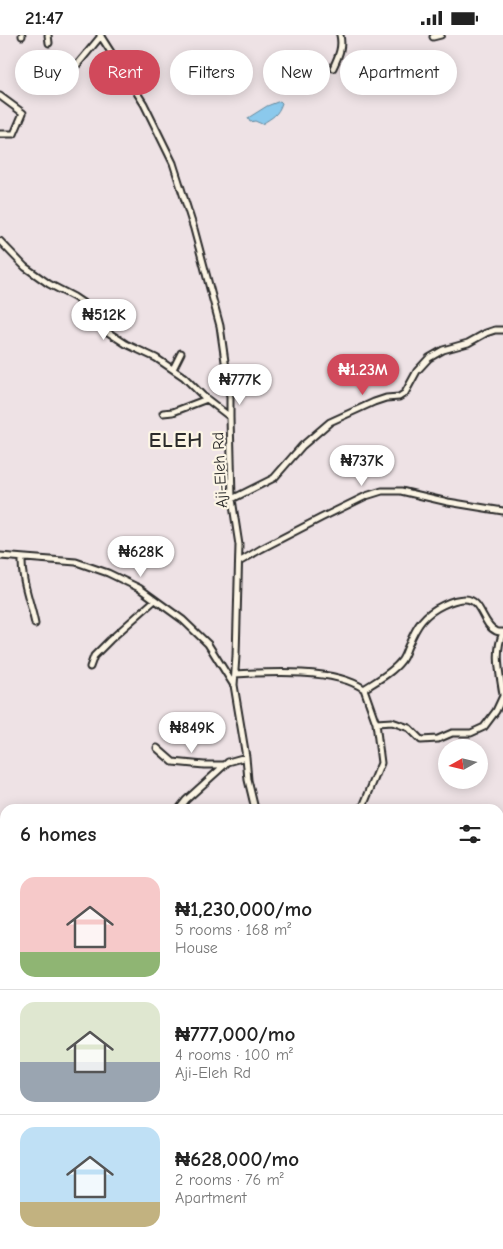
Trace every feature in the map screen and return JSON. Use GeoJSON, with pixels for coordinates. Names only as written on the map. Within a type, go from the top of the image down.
{"type":"FeatureCollection","features":[{"type":"Feature","properties":{"kind":"street"},"geometry":{"type":"LineString","coordinates":[[48,35],[49,43]]}},
{"type":"Feature","properties":{"kind":"street"},"geometry":{"type":"LineString","coordinates":[[332,68],[341,49],[340,35]]}},
{"type":"Feature","properties":{"kind":"street"},"geometry":{"type":"LineString","coordinates":[[433,37],[440,35]]}},
{"type":"Feature","properties":{"kind":"street"},"geometry":{"type":"LineString","coordinates":[[79,62],[100,36]]}},
{"type":"Feature","properties":{"kind":"street","name":"Aji-Eleh Rd"},"geometry":{"type":"LineString","coordinates":[[100,36],[144,104],[173,163],[194,229],[220,326],[230,397],[232,499],[239,545],[234,685],[248,780],[254,804]]}},
{"type":"Feature","properties":{"kind":"street"},"geometry":{"type":"LineString","coordinates":[[0,96],[23,113],[14,133],[0,134]]}},
{"type":"Feature","properties":{"kind":"street"},"geometry":{"type":"LineString","coordinates":[[0,241],[25,267],[49,284],[92,309],[100,327],[126,344],[156,358],[173,369],[230,417]]}},
{"type":"Feature","properties":{"kind":"street"},"geometry":{"type":"LineString","coordinates":[[232,499],[274,478],[302,446],[330,422],[374,403],[399,397],[405,393],[417,371],[436,354],[443,350],[468,343],[486,333],[503,330]]}},
{"type":"Feature","properties":{"kind":"street"},"geometry":{"type":"LineString","coordinates":[[173,369],[182,353]]}},
{"type":"Feature","properties":{"kind":"street"},"geometry":{"type":"LineString","coordinates":[[163,413],[173,412],[207,399]]}},
{"type":"Feature","properties":{"kind":"street"},"geometry":{"type":"LineString","coordinates":[[239,562],[321,518],[366,496],[382,491],[401,491],[448,502],[503,511]]}},
{"type":"Feature","properties":{"kind":"street"},"geometry":{"type":"LineString","coordinates":[[0,556],[76,562],[108,573],[139,588],[183,620],[208,644],[234,685]]}},
{"type":"Feature","properties":{"kind":"street"},"geometry":{"type":"LineString","coordinates":[[22,559],[21,569],[35,624]]}},
{"type":"Feature","properties":{"kind":"street"},"geometry":{"type":"LineString","coordinates":[[364,689],[395,668],[402,659],[423,618],[434,609],[447,603],[467,599],[473,602],[482,612],[488,625],[496,632],[503,633],[500,639],[498,659],[503,695],[496,711],[484,727],[471,733],[452,733],[438,739],[420,740],[409,728],[392,722],[376,723]]}},
{"type":"Feature","properties":{"kind":"street"},"geometry":{"type":"LineString","coordinates":[[90,667],[94,656],[155,600]]}},
{"type":"Feature","properties":{"kind":"street"},"geometry":{"type":"LineString","coordinates":[[235,673],[328,675],[356,683],[364,689],[376,723],[381,763],[364,804]]}},
{"type":"Feature","properties":{"kind":"street"},"geometry":{"type":"LineString","coordinates":[[157,748],[173,762],[225,765]]}},
{"type":"Feature","properties":{"kind":"street"},"geometry":{"type":"LineString","coordinates":[[183,804],[225,765],[246,757]]}},
{"type":"Feature","properties":{"kind":"water"},"geometry":{"type":"Polygon","coordinates":[[[280,101],[282,103],[277,113],[262,124],[255,121],[250,122],[248,118],[267,106],[280,101]]]}},
{"type":"Feature","properties":{"kind":"district","name":"ELEH"},"geometry":{"type":"Point","coordinates":[176,440]}}]}
